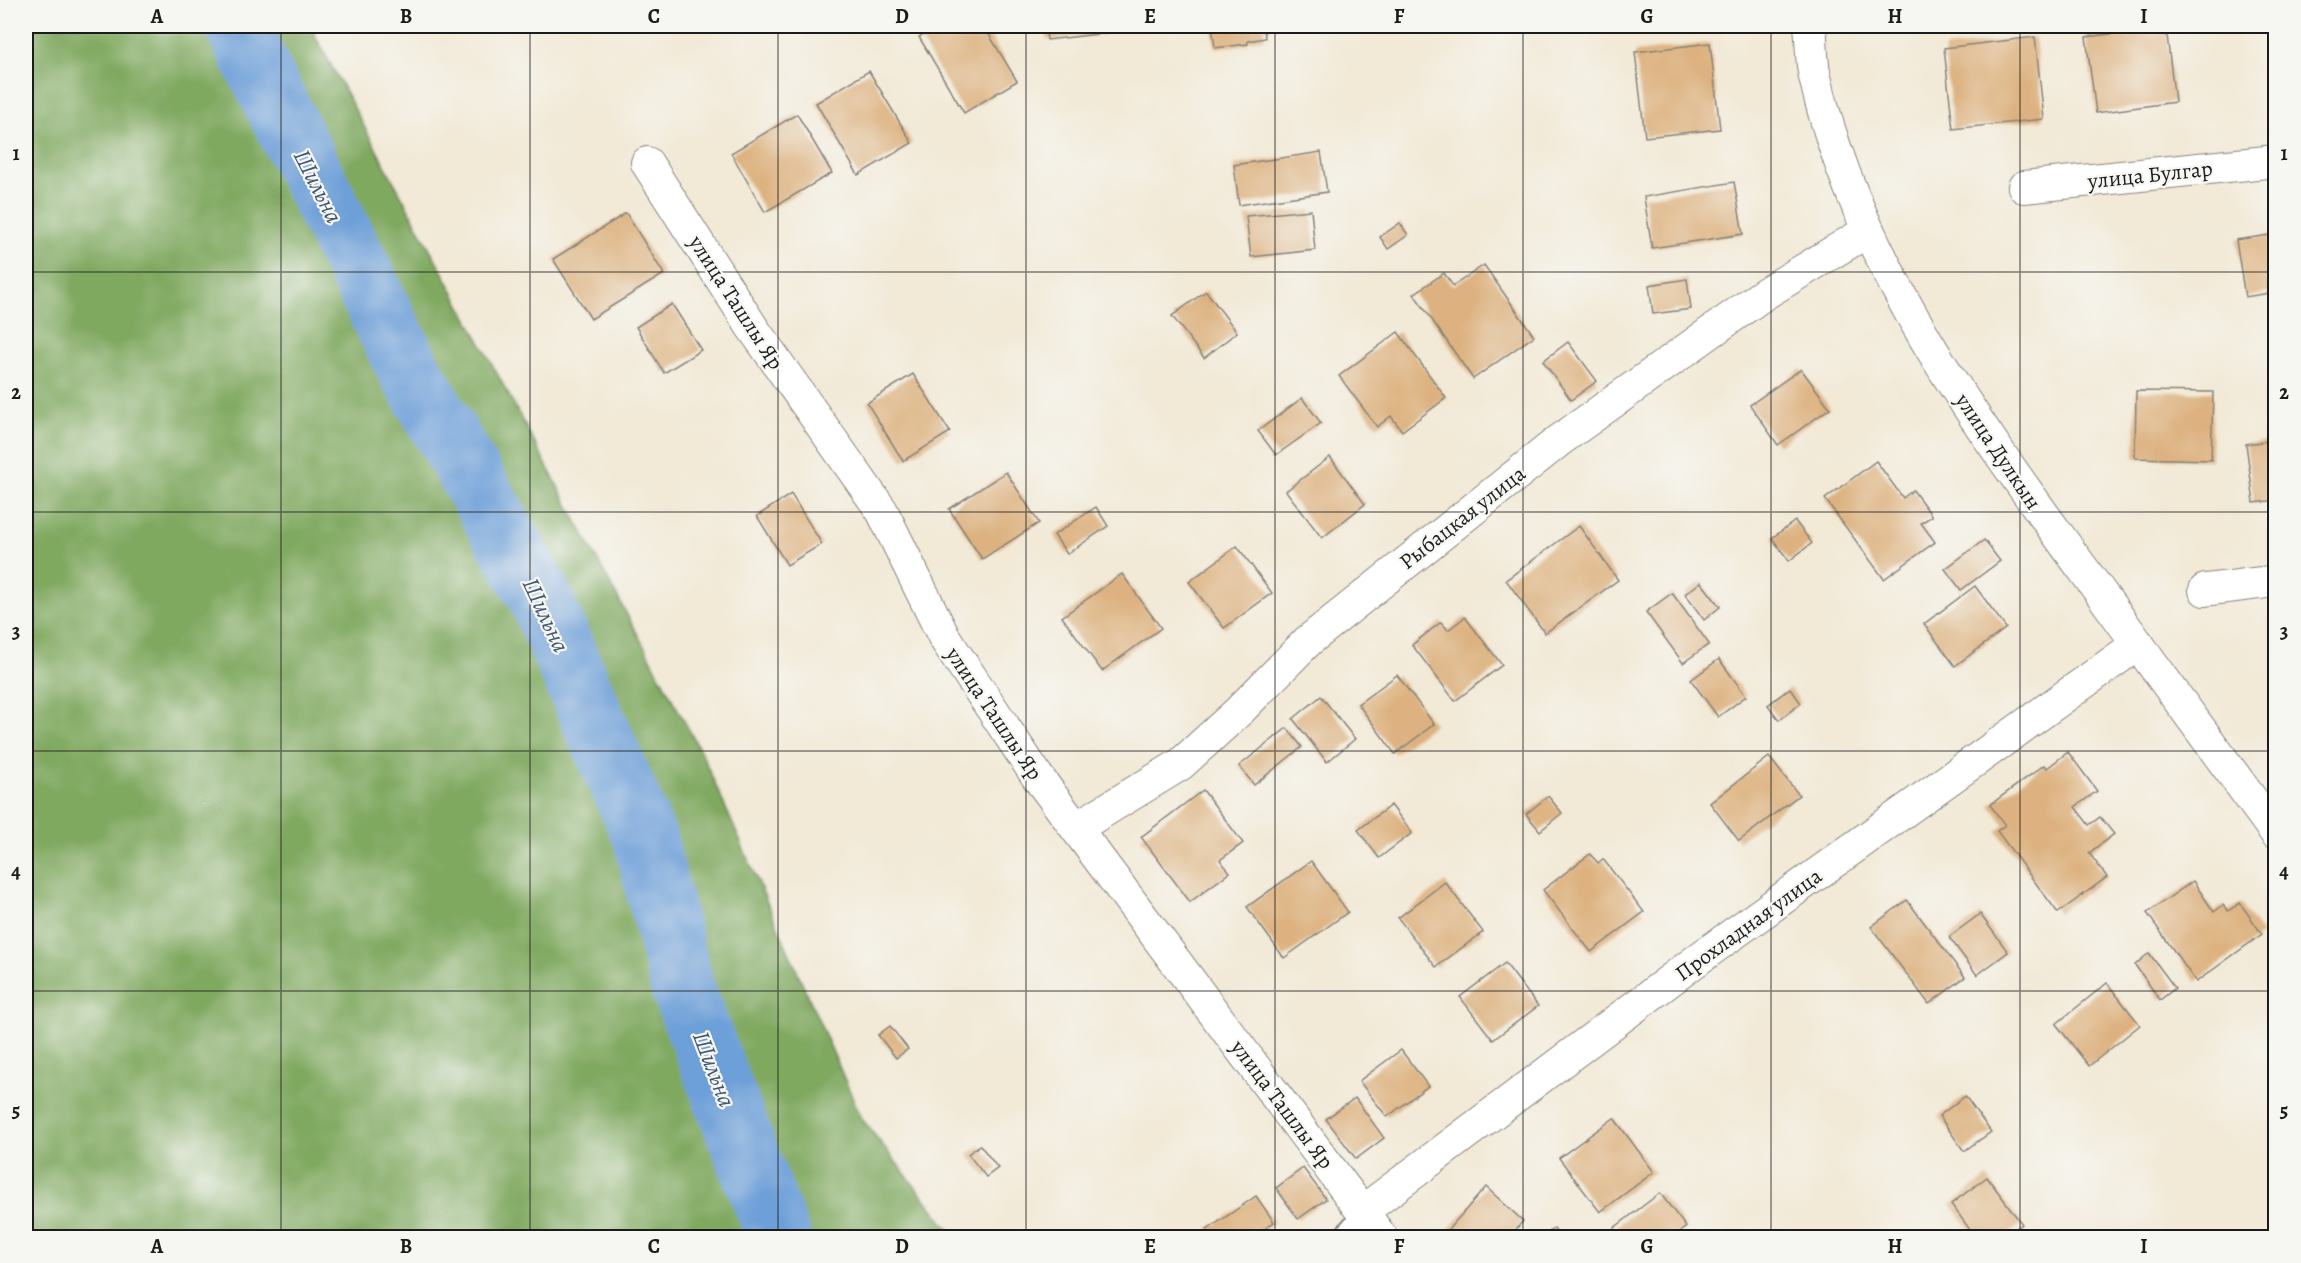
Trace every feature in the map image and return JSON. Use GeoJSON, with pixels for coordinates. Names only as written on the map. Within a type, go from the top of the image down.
{"type":"FeatureCollection","features":[{"type":"Feature","properties":{"kind":"street","name":"улица Дулкын"},"geometry":{"type":"LineString","coordinates":[[1810,26],[1814,75],[1835,152],[1868,231],[1930,348],[1995,448],[2276,833]]}},
{"type":"Feature","properties":{"kind":"street","name":"улица Булгар"},"geometry":{"type":"LineString","coordinates":[[2024,187],[2276,161]]}},
{"type":"Feature","properties":{"kind":"street","name":"улица Ташлы Яр"},"geometry":{"type":"LineString","coordinates":[[647,163],[752,327],[882,511],[944,638],[998,721],[1382,1238]]}},
{"type":"Feature","properties":{"kind":"street","name":"Рыбацкая улица"},"geometry":{"type":"LineString","coordinates":[[1076,828],[1181,764],[1239,711],[1308,640],[1560,440],[1764,294],[1868,231]]}},
{"type":"Feature","properties":{"kind":"street"},"geometry":{"type":"LineString","coordinates":[[2205,590],[2276,581]]}},
{"type":"Feature","properties":{"kind":"street","name":"Прохладная улица"},"geometry":{"type":"LineString","coordinates":[[1363,1210],[1701,957],[2138,644]]}},
{"type":"Feature","properties":{"kind":"lane"},"geometry":{"type":"LineString","coordinates":[[1340,1238],[1363,1210]]}},
{"type":"Feature","properties":{"kind":"green space"},"geometry":{"type":"Polygon","coordinates":[[[26,26],[310,26],[702,754],[862,1119],[955,1237],[26,1237],[26,26]]]}},
{"type":"Feature","properties":{"kind":"building"},"geometry":{"type":"Polygon","coordinates":[[[938,26],[984,26],[1017,81],[964,113],[919,37],[938,26]]]}},
{"type":"Feature","properties":{"kind":"building"},"geometry":{"type":"Polygon","coordinates":[[[1045,26],[1106,26],[1107,33],[1047,40],[1045,26]]]}},
{"type":"Feature","properties":{"kind":"building"},"geometry":{"type":"Polygon","coordinates":[[[1212,26],[1276,26],[1264,29],[1265,38],[1248,41],[1248,44],[1215,48],[1212,26]]]}},
{"type":"Feature","properties":{"kind":"building"},"geometry":{"type":"Polygon","coordinates":[[[2166,27],[2175,102],[2096,113],[2086,37],[2166,27]]]}},
{"type":"Feature","properties":{"kind":"building"},"geometry":{"type":"Polygon","coordinates":[[[2035,37],[2044,119],[1953,129],[1944,48],[2035,37]]]}},
{"type":"Feature","properties":{"kind":"building"},"geometry":{"type":"Polygon","coordinates":[[[1710,43],[1720,129],[1645,137],[1635,52],[1710,43]]]}},
{"type":"Feature","properties":{"kind":"building"},"geometry":{"type":"Polygon","coordinates":[[[869,71],[912,143],[858,175],[816,103],[869,71]]]}},
{"type":"Feature","properties":{"kind":"building"},"geometry":{"type":"Polygon","coordinates":[[[797,114],[832,173],[765,212],[731,153],[797,114]]]}},
{"type":"Feature","properties":{"kind":"building"},"geometry":{"type":"Polygon","coordinates":[[[1321,152],[1327,192],[1239,205],[1234,165],[1321,152]]]}},
{"type":"Feature","properties":{"kind":"building"},"geometry":{"type":"Polygon","coordinates":[[[1734,182],[1743,234],[1652,248],[1644,197],[1734,182]]]}},
{"type":"Feature","properties":{"kind":"building"},"geometry":{"type":"Polygon","coordinates":[[[1311,210],[1315,250],[1251,257],[1246,216],[1311,210]]]}},
{"type":"Feature","properties":{"kind":"building"},"geometry":{"type":"Polygon","coordinates":[[[626,213],[664,274],[591,319],[553,259],[626,213]]]}},
{"type":"Feature","properties":{"kind":"building"},"geometry":{"type":"Polygon","coordinates":[[[1400,223],[1408,235],[1388,249],[1380,237],[1400,223]]]}},
{"type":"Feature","properties":{"kind":"building"},"geometry":{"type":"Polygon","coordinates":[[[2276,234],[2276,292],[2245,297],[2236,240],[2276,234]]]}},
{"type":"Feature","properties":{"kind":"building"},"geometry":{"type":"Polygon","coordinates":[[[1484,265],[1534,336],[1473,379],[1414,294],[1444,273],[1453,286],[1484,265]]]}},
{"type":"Feature","properties":{"kind":"building"},"geometry":{"type":"Polygon","coordinates":[[[1687,279],[1691,309],[1653,314],[1649,285],[1687,279]]]}},
{"type":"Feature","properties":{"kind":"building"},"geometry":{"type":"Polygon","coordinates":[[[1206,291],[1237,332],[1204,358],[1172,316],[1206,291]]]}},
{"type":"Feature","properties":{"kind":"building"},"geometry":{"type":"Polygon","coordinates":[[[672,304],[701,350],[664,373],[636,327],[672,304]]]}},
{"type":"Feature","properties":{"kind":"building"},"geometry":{"type":"Polygon","coordinates":[[[1398,332],[1446,398],[1402,431],[1391,416],[1377,427],[1339,376],[1398,332]]]}},
{"type":"Feature","properties":{"kind":"building"},"geometry":{"type":"Polygon","coordinates":[[[1568,342],[1597,381],[1571,400],[1543,361],[1568,342]]]}},
{"type":"Feature","properties":{"kind":"building"},"geometry":{"type":"Polygon","coordinates":[[[1801,369],[1830,408],[1778,445],[1750,405],[1801,369]]]}},
{"type":"Feature","properties":{"kind":"building"},"geometry":{"type":"Polygon","coordinates":[[[913,374],[950,432],[903,461],[867,403],[913,374]]]}},
{"type":"Feature","properties":{"kind":"building"},"geometry":{"type":"Polygon","coordinates":[[[2136,391],[2213,392],[2211,460],[2135,458],[2136,391]]]}},
{"type":"Feature","properties":{"kind":"building"},"geometry":{"type":"Polygon","coordinates":[[[1302,398],[1321,423],[1276,455],[1258,431],[1302,398]]]}},
{"type":"Feature","properties":{"kind":"building"},"geometry":{"type":"Polygon","coordinates":[[[2276,440],[2276,500],[2254,503],[2246,444],[2276,440]]]}},
{"type":"Feature","properties":{"kind":"building"},"geometry":{"type":"Polygon","coordinates":[[[1330,457],[1365,504],[1322,538],[1286,491],[1330,457]]]}},
{"type":"Feature","properties":{"kind":"building"},"geometry":{"type":"Polygon","coordinates":[[[1876,461],[1903,498],[1913,490],[1932,516],[1921,523],[1935,542],[1884,579],[1825,499],[1876,461]]]}},
{"type":"Feature","properties":{"kind":"building"},"geometry":{"type":"Polygon","coordinates":[[[1006,472],[1039,523],[982,559],[949,509],[1006,472]]]}},
{"type":"Feature","properties":{"kind":"building"},"geometry":{"type":"Polygon","coordinates":[[[791,494],[822,544],[787,565],[757,516],[791,494]]]}},
{"type":"Feature","properties":{"kind":"building"},"geometry":{"type":"Polygon","coordinates":[[[1096,507],[1108,526],[1067,554],[1054,535],[1096,507]]]}},
{"type":"Feature","properties":{"kind":"building"},"geometry":{"type":"Polygon","coordinates":[[[1795,521],[1812,543],[1789,561],[1772,538],[1795,521]]]}},
{"type":"Feature","properties":{"kind":"building"},"geometry":{"type":"Polygon","coordinates":[[[1579,526],[1618,580],[1545,633],[1506,580],[1579,526]]]}},
{"type":"Feature","properties":{"kind":"building"},"geometry":{"type":"Polygon","coordinates":[[[1984,540],[2000,561],[1961,590],[1945,569],[1984,540]]]}},
{"type":"Feature","properties":{"kind":"building"},"geometry":{"type":"Polygon","coordinates":[[[1237,546],[1272,593],[1224,628],[1189,582],[1237,546]]]}},
{"type":"Feature","properties":{"kind":"building"},"geometry":{"type":"Polygon","coordinates":[[[1122,574],[1161,628],[1102,671],[1062,617],[1122,574]]]}},
{"type":"Feature","properties":{"kind":"building"},"geometry":{"type":"Polygon","coordinates":[[[1701,582],[1720,607],[1704,620],[1685,594],[1701,582]]]}},
{"type":"Feature","properties":{"kind":"building"},"geometry":{"type":"Polygon","coordinates":[[[1975,586],[2006,628],[1955,666],[1924,624],[1975,586]]]}},
{"type":"Feature","properties":{"kind":"building"},"geometry":{"type":"Polygon","coordinates":[[[1672,593],[1709,644],[1683,663],[1646,612],[1672,593]]]}},
{"type":"Feature","properties":{"kind":"building"},"geometry":{"type":"Polygon","coordinates":[[[1465,617],[1502,665],[1455,701],[1412,645],[1441,622],[1448,630],[1465,617]]]}},
{"type":"Feature","properties":{"kind":"building"},"geometry":{"type":"Polygon","coordinates":[[[1719,659],[1746,696],[1718,717],[1691,680],[1719,659]]]}},
{"type":"Feature","properties":{"kind":"building"},"geometry":{"type":"Polygon","coordinates":[[[1397,675],[1434,724],[1395,754],[1358,704],[1397,675]]]}},
{"type":"Feature","properties":{"kind":"building"},"geometry":{"type":"Polygon","coordinates":[[[1790,688],[1801,703],[1779,720],[1768,705],[1790,688]]]}},
{"type":"Feature","properties":{"kind":"building"},"geometry":{"type":"Polygon","coordinates":[[[1321,696],[1355,739],[1327,762],[1293,719],[1321,696]]]}},
{"type":"Feature","properties":{"kind":"building"},"geometry":{"type":"Polygon","coordinates":[[[1287,728],[1302,747],[1254,785],[1239,766],[1287,728]]]}},
{"type":"Feature","properties":{"kind":"building"},"geometry":{"type":"Polygon","coordinates":[[[2068,752],[2097,791],[2075,807],[2089,825],[2100,817],[2114,834],[2089,853],[2107,877],[2058,913],[1997,831],[2005,825],[1990,805],[2044,765],[2047,768],[2068,752]]]}},
{"type":"Feature","properties":{"kind":"building"},"geometry":{"type":"Polygon","coordinates":[[[1769,757],[1799,795],[1739,841],[1710,803],[1769,757]]]}},
{"type":"Feature","properties":{"kind":"building"},"geometry":{"type":"Polygon","coordinates":[[[1203,790],[1243,843],[1220,860],[1230,872],[1190,902],[1141,837],[1203,790]]]}},
{"type":"Feature","properties":{"kind":"building"},"geometry":{"type":"Polygon","coordinates":[[[1548,796],[1562,813],[1540,831],[1526,814],[1548,796]]]}},
{"type":"Feature","properties":{"kind":"building"},"geometry":{"type":"Polygon","coordinates":[[[1391,805],[1412,833],[1379,858],[1358,830],[1391,805]]]}},
{"type":"Feature","properties":{"kind":"building"},"geometry":{"type":"Polygon","coordinates":[[[1590,854],[1598,863],[1603,859],[1644,912],[1591,952],[1543,890],[1590,854]]]}},
{"type":"Feature","properties":{"kind":"building"},"geometry":{"type":"Polygon","coordinates":[[[1311,861],[1348,912],[1284,958],[1247,907],[1311,861]]]}},
{"type":"Feature","properties":{"kind":"building"},"geometry":{"type":"Polygon","coordinates":[[[2193,881],[2214,912],[2223,905],[2228,911],[2240,903],[2262,934],[2196,982],[2147,913],[2193,881]]]}},
{"type":"Feature","properties":{"kind":"building"},"geometry":{"type":"Polygon","coordinates":[[[1445,882],[1483,932],[1436,967],[1398,918],[1445,882]]]}},
{"type":"Feature","properties":{"kind":"building"},"geometry":{"type":"Polygon","coordinates":[[[1907,900],[1965,977],[1929,1004],[1871,927],[1907,900]]]}},
{"type":"Feature","properties":{"kind":"building"},"geometry":{"type":"Polygon","coordinates":[[[1980,914],[2008,952],[1977,975],[1949,937],[1980,914]]]}},
{"type":"Feature","properties":{"kind":"building"},"geometry":{"type":"Polygon","coordinates":[[[2149,953],[2175,988],[2160,1000],[2135,965],[2149,953]]]}},
{"type":"Feature","properties":{"kind":"building"},"geometry":{"type":"Polygon","coordinates":[[[1505,963],[1538,1006],[1493,1040],[1460,997],[1505,963]]]}},
{"type":"Feature","properties":{"kind":"building"},"geometry":{"type":"Polygon","coordinates":[[[2107,983],[2140,1025],[2089,1066],[2056,1024],[2107,983]]]}},
{"type":"Feature","properties":{"kind":"building"},"geometry":{"type":"Polygon","coordinates":[[[890,1026],[908,1049],[896,1058],[878,1035],[890,1026]]]}},
{"type":"Feature","properties":{"kind":"building"},"geometry":{"type":"Polygon","coordinates":[[[1401,1050],[1428,1086],[1387,1117],[1359,1081],[1401,1050]]]}},
{"type":"Feature","properties":{"kind":"building"},"geometry":{"type":"Polygon","coordinates":[[[1965,1096],[1991,1132],[1964,1151],[1939,1116],[1965,1096]]]}},
{"type":"Feature","properties":{"kind":"building"},"geometry":{"type":"Polygon","coordinates":[[[1355,1098],[1384,1138],[1356,1159],[1326,1119],[1355,1098]]]}},
{"type":"Feature","properties":{"kind":"building"},"geometry":{"type":"Polygon","coordinates":[[[1614,1118],[1654,1172],[1600,1212],[1559,1158],[1614,1118]]]}},
{"type":"Feature","properties":{"kind":"building"},"geometry":{"type":"Polygon","coordinates":[[[980,1145],[998,1168],[986,1177],[968,1154],[980,1145]]]}},
{"type":"Feature","properties":{"kind":"building"},"geometry":{"type":"Polygon","coordinates":[[[1303,1168],[1326,1199],[1298,1219],[1276,1188],[1303,1168]]]}},
{"type":"Feature","properties":{"kind":"building"},"geometry":{"type":"Polygon","coordinates":[[[1987,1177],[2022,1224],[2004,1238],[1976,1238],[1951,1204],[1987,1177]]]}},
{"type":"Feature","properties":{"kind":"building"},"geometry":{"type":"Polygon","coordinates":[[[1486,1187],[1523,1221],[1509,1238],[1449,1238],[1445,1233],[1486,1187]]]}},
{"type":"Feature","properties":{"kind":"building"},"geometry":{"type":"Polygon","coordinates":[[[1660,1193],[1686,1227],[1672,1238],[1601,1238],[1660,1193]]]}},
{"type":"Feature","properties":{"kind":"building"},"geometry":{"type":"Polygon","coordinates":[[[1256,1196],[1274,1222],[1252,1238],[1212,1238],[1207,1230],[1256,1196]]]}},
{"type":"Feature","properties":{"kind":"building"},"geometry":{"type":"Polygon","coordinates":[[[1554,1228],[1562,1238],[1542,1238],[1554,1228]]]}},
{"type":"Feature","properties":{"kind":"waterway","name":"Шильна"},"geometry":{"type":"LineString","coordinates":[[237,26],[409,369],[538,593],[645,838],[682,987],[779,1238]]}}]}
